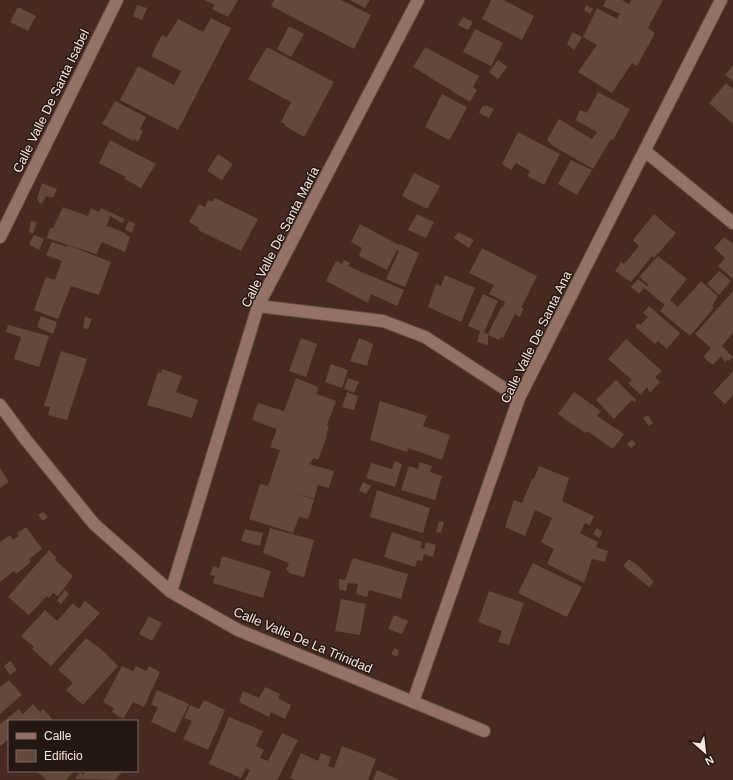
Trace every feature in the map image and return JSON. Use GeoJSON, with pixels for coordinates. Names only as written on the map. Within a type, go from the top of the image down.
{"type":"FeatureCollection","features":[{"type":"Feature","properties":{"kind":"street","name":"Calle Valle De Santa Isabel"},"geometry":{"type":"LineString","coordinates":[[0,237],[117,0]]}},
{"type":"Feature","properties":{"kind":"street","name":"Calle Valle De Santa María"},"geometry":{"type":"LineString","coordinates":[[171,592],[258,306],[418,0]]}},
{"type":"Feature","properties":{"kind":"street","name":"Calle Valle De Santa Ana"},"geometry":{"type":"LineString","coordinates":[[413,702],[519,398],[721,0]]}},
{"type":"Feature","properties":{"kind":"street"},"geometry":{"type":"LineString","coordinates":[[645,151],[733,223]]}},
{"type":"Feature","properties":{"kind":"street"},"geometry":{"type":"LineString","coordinates":[[258,306],[383,321],[425,337],[519,398]]}},
{"type":"Feature","properties":{"kind":"street","name":"Calle Valle De La Trinidad"},"geometry":{"type":"LineString","coordinates":[[0,405],[26,440],[94,524],[171,592],[238,630],[484,731]]}},
{"type":"Feature","properties":{"kind":"building"},"geometry":{"type":"Polygon","coordinates":[[[204,0],[238,0],[228,17],[212,9],[215,5],[204,0]]]}},
{"type":"Feature","properties":{"kind":"building"},"geometry":{"type":"Polygon","coordinates":[[[274,0],[341,0],[371,15],[354,49],[271,6],[274,0]]]}},
{"type":"Feature","properties":{"kind":"building"},"geometry":{"type":"Polygon","coordinates":[[[350,0],[370,0],[365,8],[350,0]]]}},
{"type":"Feature","properties":{"kind":"building"},"geometry":{"type":"Polygon","coordinates":[[[491,0],[504,0],[534,16],[522,40],[482,19],[491,0]]]}},
{"type":"Feature","properties":{"kind":"building"},"geometry":{"type":"Polygon","coordinates":[[[606,0],[622,0],[629,4],[631,0],[663,0],[648,28],[655,33],[637,66],[632,63],[612,93],[578,72],[597,45],[583,37],[597,8],[617,19],[620,14],[603,6],[606,0]]]}},
{"type":"Feature","properties":{"kind":"building"},"geometry":{"type":"Polygon","coordinates":[[[137,5],[147,8],[142,20],[133,16],[137,5]]]}},
{"type":"Feature","properties":{"kind":"building"},"geometry":{"type":"Polygon","coordinates":[[[586,5],[593,9],[590,14],[584,10],[586,5]]]}},
{"type":"Feature","properties":{"kind":"building"},"geometry":{"type":"Polygon","coordinates":[[[18,7],[36,16],[28,31],[10,22],[18,7]]]}},
{"type":"Feature","properties":{"kind":"building"},"geometry":{"type":"Polygon","coordinates":[[[463,17],[473,22],[468,30],[458,25],[463,17]]]}},
{"type":"Feature","properties":{"kind":"building"},"geometry":{"type":"Polygon","coordinates":[[[211,18],[231,28],[178,130],[120,100],[138,66],[174,85],[181,71],[151,56],[162,35],[167,37],[178,19],[203,32],[211,18]]]}},
{"type":"Feature","properties":{"kind":"building"},"geometry":{"type":"Polygon","coordinates":[[[289,26],[304,34],[291,57],[277,49],[289,26]]]}},
{"type":"Feature","properties":{"kind":"building"},"geometry":{"type":"Polygon","coordinates":[[[475,29],[503,43],[491,66],[463,52],[475,29]]]}},
{"type":"Feature","properties":{"kind":"building"},"geometry":{"type":"Polygon","coordinates":[[[573,32],[582,37],[574,50],[567,44],[573,32]]]}},
{"type":"Feature","properties":{"kind":"building"},"geometry":{"type":"Polygon","coordinates":[[[267,47],[334,82],[304,137],[281,122],[291,102],[248,79],[267,47]]]}},
{"type":"Feature","properties":{"kind":"building"},"geometry":{"type":"Polygon","coordinates":[[[425,47],[479,76],[473,87],[477,90],[470,102],[413,67],[425,47]]]}},
{"type":"Feature","properties":{"kind":"building"},"geometry":{"type":"Polygon","coordinates":[[[498,60],[507,67],[498,79],[489,72],[498,60]]]}},
{"type":"Feature","properties":{"kind":"building"},"geometry":{"type":"Polygon","coordinates":[[[733,65],[733,81],[725,75],[733,65]]]}},
{"type":"Feature","properties":{"kind":"building"},"geometry":{"type":"Polygon","coordinates":[[[726,83],[733,89],[733,124],[709,103],[726,83]]]}},
{"type":"Feature","properties":{"kind":"building"},"geometry":{"type":"Polygon","coordinates":[[[598,92],[630,109],[613,140],[611,139],[593,169],[553,146],[547,140],[559,119],[592,139],[597,132],[575,120],[580,110],[587,113],[598,92]]]}},
{"type":"Feature","properties":{"kind":"building"},"geometry":{"type":"Polygon","coordinates":[[[442,94],[467,107],[449,140],[425,127],[442,94]]]}},
{"type":"Feature","properties":{"kind":"building"},"geometry":{"type":"Polygon","coordinates":[[[115,101],[146,117],[140,129],[143,131],[138,142],[134,139],[133,141],[102,124],[115,101]]]}},
{"type":"Feature","properties":{"kind":"building"},"geometry":{"type":"Polygon","coordinates":[[[483,105],[494,109],[489,118],[479,113],[483,105]]]}},
{"type":"Feature","properties":{"kind":"building"},"geometry":{"type":"Polygon","coordinates":[[[518,132],[560,154],[544,185],[528,176],[530,171],[516,163],[511,170],[502,164],[518,132]]]}},
{"type":"Feature","properties":{"kind":"building"},"geometry":{"type":"Polygon","coordinates":[[[110,140],[156,164],[141,188],[125,179],[126,177],[99,163],[110,140]]]}},
{"type":"Feature","properties":{"kind":"building"},"geometry":{"type":"Polygon","coordinates":[[[218,154],[233,164],[222,180],[207,171],[218,154]]]}},
{"type":"Feature","properties":{"kind":"building"},"geometry":{"type":"Polygon","coordinates":[[[571,160],[592,170],[577,195],[558,184],[571,160]]]}},
{"type":"Feature","properties":{"kind":"building"},"geometry":{"type":"Polygon","coordinates":[[[414,173],[440,186],[427,209],[402,196],[414,173]]]}},
{"type":"Feature","properties":{"kind":"building"},"geometry":{"type":"Polygon","coordinates":[[[42,183],[57,189],[53,198],[46,196],[42,204],[38,202],[39,200],[37,199],[42,183]]]}},
{"type":"Feature","properties":{"kind":"building"},"geometry":{"type":"Polygon","coordinates":[[[215,198],[258,219],[241,251],[198,230],[199,228],[189,222],[199,204],[205,207],[208,200],[212,202],[215,198]]]}},
{"type":"Feature","properties":{"kind":"building"},"geometry":{"type":"Polygon","coordinates":[[[63,207],[88,216],[91,208],[99,212],[101,208],[125,219],[122,223],[110,216],[106,228],[108,226],[127,234],[126,235],[130,237],[125,252],[102,242],[96,254],[47,238],[50,228],[53,228],[63,207]]]}},
{"type":"Feature","properties":{"kind":"building"},"geometry":{"type":"Polygon","coordinates":[[[417,214],[434,222],[426,238],[408,230],[417,214]]]}},
{"type":"Feature","properties":{"kind":"building"},"geometry":{"type":"Polygon","coordinates":[[[654,214],[676,233],[654,258],[652,256],[631,282],[615,271],[621,262],[624,264],[639,246],[633,240],[654,214]]]}},
{"type":"Feature","properties":{"kind":"building"},"geometry":{"type":"Polygon","coordinates":[[[31,221],[37,222],[33,234],[29,232],[31,221]]]}},
{"type":"Feature","properties":{"kind":"building"},"geometry":{"type":"Polygon","coordinates":[[[129,221],[135,224],[132,233],[125,229],[129,221]]]}},
{"type":"Feature","properties":{"kind":"building"},"geometry":{"type":"Polygon","coordinates":[[[360,224],[399,245],[400,244],[419,253],[405,287],[386,279],[399,251],[397,250],[387,270],[359,256],[362,248],[351,242],[360,224]]]}},
{"type":"Feature","properties":{"kind":"building"},"geometry":{"type":"Polygon","coordinates":[[[458,232],[474,240],[469,248],[454,238],[458,232]]]}},
{"type":"Feature","properties":{"kind":"building"},"geometry":{"type":"Polygon","coordinates":[[[34,235],[44,239],[39,250],[29,244],[34,235]]]}},
{"type":"Feature","properties":{"kind":"building"},"geometry":{"type":"Polygon","coordinates":[[[724,237],[733,244],[733,279],[718,266],[725,258],[714,248],[724,237]]]}},
{"type":"Feature","properties":{"kind":"building"},"geometry":{"type":"Polygon","coordinates":[[[52,242],[67,247],[68,245],[111,262],[99,295],[71,286],[58,319],[34,310],[46,277],[55,280],[62,261],[46,255],[52,242]]]}},
{"type":"Feature","properties":{"kind":"building"},"geometry":{"type":"Polygon","coordinates":[[[482,248],[537,276],[521,308],[524,308],[520,317],[515,314],[503,338],[501,337],[499,340],[488,335],[488,345],[477,342],[480,331],[468,326],[483,294],[498,301],[484,332],[488,334],[505,302],[489,294],[494,285],[469,273],[482,248]]]}},
{"type":"Feature","properties":{"kind":"building"},"geometry":{"type":"Polygon","coordinates":[[[658,256],[687,279],[670,300],[678,307],[701,281],[718,296],[712,306],[714,308],[690,336],[660,311],[665,305],[644,288],[639,294],[631,287],[638,279],[647,286],[649,285],[639,277],[658,256]]]}},
{"type":"Feature","properties":{"kind":"building"},"geometry":{"type":"Polygon","coordinates":[[[344,260],[350,263],[348,266],[404,290],[397,306],[371,294],[368,303],[326,281],[336,261],[342,264],[344,260]]]}},
{"type":"Feature","properties":{"kind":"building"},"geometry":{"type":"Polygon","coordinates":[[[719,271],[731,281],[719,295],[707,284],[719,271]]]}},
{"type":"Feature","properties":{"kind":"building"},"geometry":{"type":"Polygon","coordinates":[[[445,275],[475,288],[461,322],[428,307],[436,284],[441,286],[445,275]]]}},
{"type":"Feature","properties":{"kind":"building"},"geometry":{"type":"Polygon","coordinates":[[[733,291],[733,333],[722,346],[733,357],[729,361],[727,360],[725,362],[721,356],[713,365],[703,357],[711,348],[695,334],[733,291]]]}},
{"type":"Feature","properties":{"kind":"building"},"geometry":{"type":"Polygon","coordinates":[[[649,306],[680,333],[667,349],[658,341],[655,344],[635,327],[638,323],[640,325],[648,317],[643,313],[649,306]]]}},
{"type":"Feature","properties":{"kind":"building"},"geometry":{"type":"Polygon","coordinates":[[[41,316],[57,322],[53,334],[37,327],[41,316]]]}},
{"type":"Feature","properties":{"kind":"building"},"geometry":{"type":"Polygon","coordinates":[[[85,317],[92,319],[88,329],[83,328],[85,317]]]}},
{"type":"Feature","properties":{"kind":"building"},"geometry":{"type":"Polygon","coordinates":[[[8,325],[49,336],[39,367],[14,359],[21,337],[6,332],[8,325]]]}},
{"type":"Feature","properties":{"kind":"building"},"geometry":{"type":"Polygon","coordinates":[[[301,338],[317,344],[306,377],[289,371],[301,338]]]}},
{"type":"Feature","properties":{"kind":"building"},"geometry":{"type":"Polygon","coordinates":[[[359,338],[373,344],[367,366],[350,361],[359,338]]]}},
{"type":"Feature","properties":{"kind":"building"},"geometry":{"type":"Polygon","coordinates":[[[626,339],[662,371],[655,377],[660,382],[650,393],[647,387],[641,395],[628,383],[632,380],[608,359],[626,339]]]}},
{"type":"Feature","properties":{"kind":"building"},"geometry":{"type":"Polygon","coordinates":[[[61,351],[87,359],[67,420],[48,415],[50,407],[44,406],[61,351]]]}},
{"type":"Feature","properties":{"kind":"building"},"geometry":{"type":"Polygon","coordinates":[[[331,364],[348,370],[342,388],[325,382],[331,364]]]}},
{"type":"Feature","properties":{"kind":"building"},"geometry":{"type":"Polygon","coordinates":[[[162,369],[182,376],[176,392],[198,400],[192,418],[147,405],[158,372],[161,373],[162,369]]]}},
{"type":"Feature","properties":{"kind":"building"},"geometry":{"type":"Polygon","coordinates":[[[733,371],[733,395],[725,404],[713,393],[733,371]]]}},
{"type":"Feature","properties":{"kind":"building"},"geometry":{"type":"Polygon","coordinates":[[[296,378],[318,387],[317,394],[336,401],[327,425],[329,426],[327,436],[318,460],[314,458],[309,464],[334,471],[329,488],[318,485],[314,499],[297,493],[314,500],[308,519],[299,517],[293,533],[249,519],[260,484],[268,486],[280,450],[270,447],[277,429],[252,420],[258,403],[284,411],[296,378]]]}},
{"type":"Feature","properties":{"kind":"building"},"geometry":{"type":"Polygon","coordinates":[[[348,378],[359,382],[354,393],[344,389],[348,378]]]}},
{"type":"Feature","properties":{"kind":"building"},"geometry":{"type":"Polygon","coordinates":[[[616,380],[636,400],[634,402],[632,400],[614,419],[596,400],[616,380]]]}},
{"type":"Feature","properties":{"kind":"building"},"geometry":{"type":"Polygon","coordinates":[[[347,392],[358,396],[354,410],[342,407],[347,392]]]}},
{"type":"Feature","properties":{"kind":"building"},"geometry":{"type":"Polygon","coordinates":[[[574,392],[601,411],[597,416],[624,434],[613,449],[587,431],[585,433],[558,414],[574,392]]]}},
{"type":"Feature","properties":{"kind":"building"},"geometry":{"type":"Polygon","coordinates":[[[380,401],[427,416],[423,426],[450,435],[442,460],[408,448],[407,452],[370,440],[380,401]]]}},
{"type":"Feature","properties":{"kind":"building"},"geometry":{"type":"Polygon","coordinates":[[[648,415],[653,423],[649,426],[643,418],[648,415]]]}},
{"type":"Feature","properties":{"kind":"building"},"geometry":{"type":"Polygon","coordinates":[[[632,440],[636,444],[631,448],[627,444],[632,440]]]}},
{"type":"Feature","properties":{"kind":"building"},"geometry":{"type":"Polygon","coordinates":[[[395,461],[402,464],[395,487],[366,478],[371,463],[392,469],[395,461]]]}},
{"type":"Feature","properties":{"kind":"building"},"geometry":{"type":"Polygon","coordinates":[[[419,462],[432,466],[430,472],[442,476],[435,500],[401,490],[409,466],[418,469],[419,462]]]}},
{"type":"Feature","properties":{"kind":"building"},"geometry":{"type":"Polygon","coordinates":[[[539,466],[569,478],[562,501],[594,516],[590,525],[585,523],[580,533],[598,542],[596,547],[608,551],[605,562],[592,559],[584,583],[547,564],[554,549],[541,542],[552,518],[535,510],[525,536],[505,527],[514,500],[522,503],[539,466]]]}},
{"type":"Feature","properties":{"kind":"building"},"geometry":{"type":"Polygon","coordinates":[[[0,468],[9,482],[0,488],[0,468]]]}},
{"type":"Feature","properties":{"kind":"building"},"geometry":{"type":"Polygon","coordinates":[[[363,482],[371,486],[366,494],[359,491],[363,482]]]}},
{"type":"Feature","properties":{"kind":"building"},"geometry":{"type":"Polygon","coordinates":[[[377,490],[430,508],[423,533],[370,517],[377,490]]]}},
{"type":"Feature","properties":{"kind":"building"},"geometry":{"type":"Polygon","coordinates":[[[43,512],[48,517],[43,521],[38,515],[43,512]]]}},
{"type":"Feature","properties":{"kind":"building"},"geometry":{"type":"Polygon","coordinates":[[[439,521],[444,522],[441,533],[436,532],[439,521]]]}},
{"type":"Feature","properties":{"kind":"building"},"geometry":{"type":"Polygon","coordinates":[[[26,527],[42,549],[29,559],[31,562],[16,574],[14,571],[0,582],[0,542],[10,535],[13,540],[19,536],[17,533],[26,527]]]}},
{"type":"Feature","properties":{"kind":"building"},"geometry":{"type":"Polygon","coordinates":[[[270,528],[314,540],[304,577],[288,573],[289,571],[286,570],[289,563],[263,553],[270,528]]]}},
{"type":"Feature","properties":{"kind":"building"},"geometry":{"type":"Polygon","coordinates":[[[597,528],[602,532],[600,538],[593,534],[597,528]]]}},
{"type":"Feature","properties":{"kind":"building"},"geometry":{"type":"Polygon","coordinates":[[[245,529],[263,533],[260,546],[241,541],[245,529]]]}},
{"type":"Feature","properties":{"kind":"building"},"geometry":{"type":"Polygon","coordinates":[[[392,532],[422,542],[421,548],[424,549],[426,542],[436,545],[433,557],[424,554],[422,561],[417,560],[415,567],[384,557],[392,532]]]}},
{"type":"Feature","properties":{"kind":"building"},"geometry":{"type":"Polygon","coordinates":[[[49,550],[57,558],[55,560],[73,576],[58,596],[53,593],[49,598],[47,596],[29,615],[8,597],[49,550]]]}},
{"type":"Feature","properties":{"kind":"building"},"geometry":{"type":"Polygon","coordinates":[[[222,556],[271,571],[263,598],[213,583],[215,576],[210,575],[213,566],[219,568],[222,556]]]}},
{"type":"Feature","properties":{"kind":"building"},"geometry":{"type":"Polygon","coordinates":[[[353,558],[408,574],[401,599],[369,590],[367,597],[356,594],[358,584],[348,583],[346,591],[339,589],[339,579],[345,580],[353,558]]]}},
{"type":"Feature","properties":{"kind":"building"},"geometry":{"type":"Polygon","coordinates":[[[629,559],[641,568],[654,582],[649,587],[623,566],[629,559]]]}},
{"type":"Feature","properties":{"kind":"building"},"geometry":{"type":"Polygon","coordinates":[[[533,563],[582,587],[567,617],[518,593],[533,563]]]}},
{"type":"Feature","properties":{"kind":"building"},"geometry":{"type":"Polygon","coordinates":[[[65,590],[69,594],[61,604],[57,600],[65,590]]]}},
{"type":"Feature","properties":{"kind":"building"},"geometry":{"type":"Polygon","coordinates":[[[489,591],[524,603],[509,645],[498,642],[502,631],[478,622],[489,591]]]}},
{"type":"Feature","properties":{"kind":"building"},"geometry":{"type":"Polygon","coordinates":[[[341,599],[366,604],[360,635],[335,631],[341,599]]]}},
{"type":"Feature","properties":{"kind":"building"},"geometry":{"type":"Polygon","coordinates":[[[85,601],[100,613],[51,666],[32,649],[34,647],[21,636],[45,610],[57,621],[73,603],[79,609],[85,601]]]}},
{"type":"Feature","properties":{"kind":"building"},"geometry":{"type":"Polygon","coordinates":[[[394,615],[408,621],[402,634],[388,629],[394,615]]]}},
{"type":"Feature","properties":{"kind":"building"},"geometry":{"type":"Polygon","coordinates":[[[149,616],[162,623],[152,641],[139,634],[149,616]]]}},
{"type":"Feature","properties":{"kind":"building"},"geometry":{"type":"Polygon","coordinates":[[[86,638],[102,650],[118,666],[83,705],[66,690],[73,683],[58,670],[86,638]]]}},
{"type":"Feature","properties":{"kind":"building"},"geometry":{"type":"Polygon","coordinates":[[[395,648],[399,651],[397,657],[391,654],[395,648]]]}},
{"type":"Feature","properties":{"kind":"building"},"geometry":{"type":"Polygon","coordinates":[[[10,661],[17,670],[10,675],[4,666],[10,661]]]}},
{"type":"Feature","properties":{"kind":"building"},"geometry":{"type":"Polygon","coordinates":[[[122,666],[133,671],[136,666],[146,671],[149,666],[160,672],[144,707],[133,702],[123,719],[112,712],[114,708],[103,702],[122,666]]]}},
{"type":"Feature","properties":{"kind":"building"},"geometry":{"type":"Polygon","coordinates":[[[9,680],[22,695],[0,714],[0,687],[9,680]]]}},
{"type":"Feature","properties":{"kind":"building"},"geometry":{"type":"Polygon","coordinates":[[[265,687],[280,694],[278,698],[291,705],[285,719],[271,712],[269,717],[239,702],[243,691],[259,698],[265,687]]]}},
{"type":"Feature","properties":{"kind":"building"},"geometry":{"type":"Polygon","coordinates":[[[157,690],[189,704],[175,733],[151,722],[158,707],[151,705],[157,690]]]}},
{"type":"Feature","properties":{"kind":"building"},"geometry":{"type":"Polygon","coordinates":[[[204,700],[225,710],[208,750],[183,739],[192,721],[184,718],[190,705],[199,709],[204,700]]]}},
{"type":"Feature","properties":{"kind":"building"},"geometry":{"type":"Polygon","coordinates":[[[33,704],[40,712],[43,709],[53,720],[8,720],[8,740],[0,746],[0,724],[19,709],[23,714],[33,704]]]}},
{"type":"Feature","properties":{"kind":"building"},"geometry":{"type":"Polygon","coordinates":[[[229,717],[263,731],[256,746],[264,750],[260,758],[268,761],[282,733],[298,740],[277,780],[245,780],[250,770],[246,768],[241,778],[209,764],[229,717]]]}},
{"type":"Feature","properties":{"kind":"building"},"geometry":{"type":"Polygon","coordinates":[[[342,746],[376,759],[368,780],[295,780],[290,778],[301,753],[318,761],[321,753],[331,757],[328,766],[334,768],[342,746]]]}},
{"type":"Feature","properties":{"kind":"building"},"geometry":{"type":"Polygon","coordinates":[[[377,770],[399,780],[373,780],[377,770]]]}},
{"type":"Feature","properties":{"kind":"building"},"geometry":{"type":"Polygon","coordinates":[[[37,772],[73,772],[66,780],[47,780],[37,772]]]}},
{"type":"Feature","properties":{"kind":"building"},"geometry":{"type":"Polygon","coordinates":[[[80,772],[83,775],[85,772],[122,772],[115,780],[75,779],[80,772]]]}}]}
